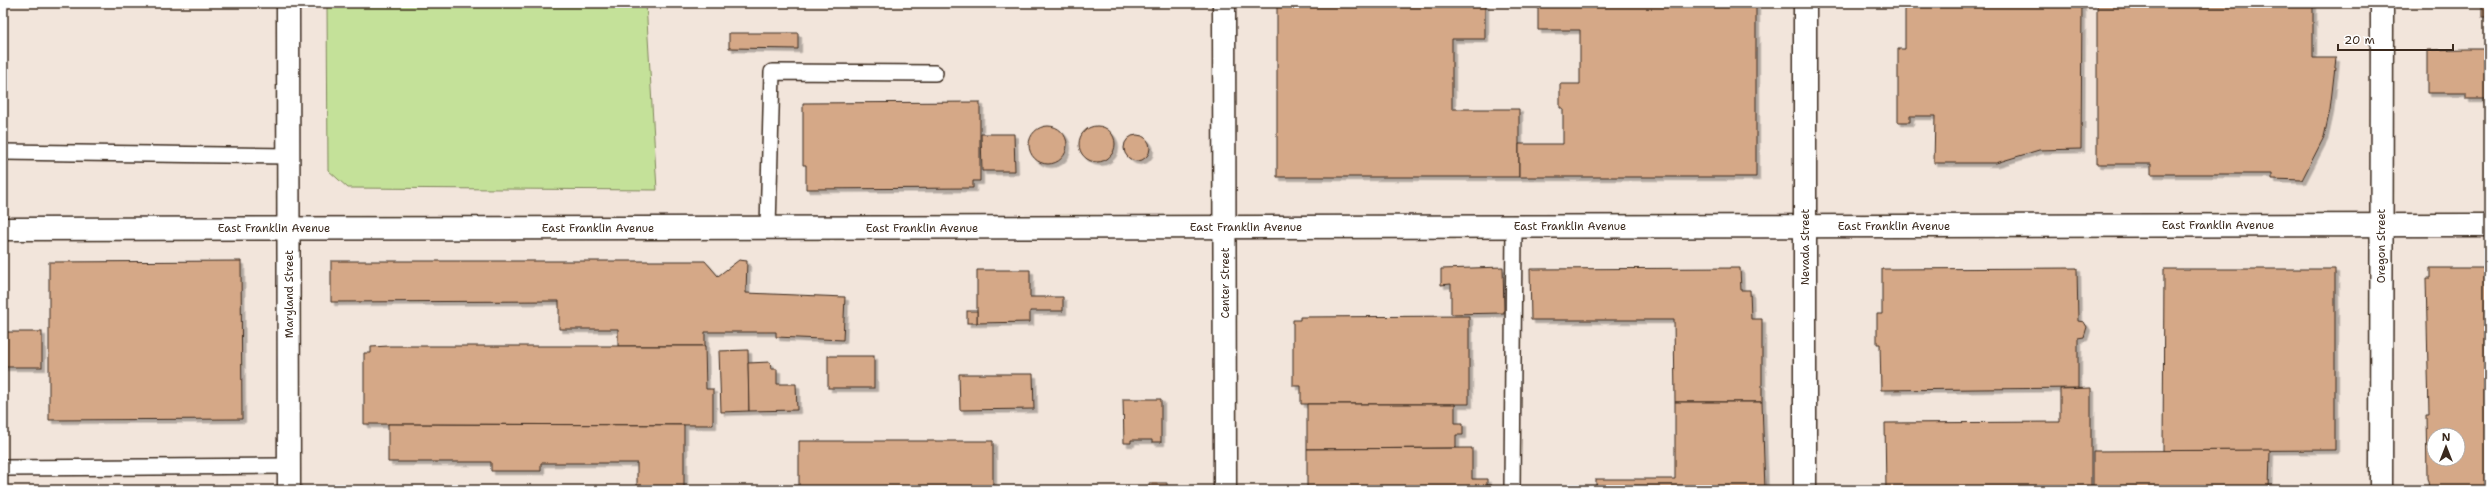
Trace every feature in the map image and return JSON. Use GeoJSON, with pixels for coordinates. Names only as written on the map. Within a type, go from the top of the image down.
{"type":"FeatureCollection","features":[{"type":"Feature","properties":{"kind":"street","name":"Maryland Street"},"geometry":{"type":"LineString","coordinates":[[288,3],[289,490]]}},
{"type":"Feature","properties":{"kind":"street","name":"Center Street"},"geometry":{"type":"LineString","coordinates":[[1224,3],[1225,490]]}},
{"type":"Feature","properties":{"kind":"street","name":"Nevada Street"},"geometry":{"type":"LineString","coordinates":[[1805,3],[1805,490]]}},
{"type":"Feature","properties":{"kind":"street","name":"Oregon Street"},"geometry":{"type":"LineString","coordinates":[[2381,490],[2382,3]]}},
{"type":"Feature","properties":{"kind":"street","name":"East Franklin Avenue"},"geometry":{"type":"LineString","coordinates":[[3,229],[2489,225]]}},
{"type":"Feature","properties":{"kind":"lane"},"geometry":{"type":"LineString","coordinates":[[768,228],[772,72],[935,73]]}},
{"type":"Feature","properties":{"kind":"lane"},"geometry":{"type":"LineString","coordinates":[[3,152],[289,156]]}},
{"type":"Feature","properties":{"kind":"lane"},"geometry":{"type":"LineString","coordinates":[[1512,490],[1514,226]]}},
{"type":"Feature","properties":{"kind":"lane"},"geometry":{"type":"LineString","coordinates":[[3,468],[289,466]]}},
{"type":"Feature","properties":{"kind":"green space"},"geometry":{"type":"Polygon","coordinates":[[[327,3],[646,3],[657,190],[348,188],[328,170],[327,3]]]}},
{"type":"Feature","properties":{"kind":"building"},"geometry":{"type":"Polygon","coordinates":[[[1277,3],[1485,3],[1485,39],[1452,39],[1452,109],[1519,109],[1519,177],[1277,177],[1277,3]]]}},
{"type":"Feature","properties":{"kind":"building"},"geometry":{"type":"Polygon","coordinates":[[[1538,3],[1756,3],[1756,177],[1519,177],[1519,144],[1563,144],[1563,108],[1560,108],[1560,84],[1580,84],[1580,30],[1538,30],[1538,3]]]}},
{"type":"Feature","properties":{"kind":"building"},"geometry":{"type":"Polygon","coordinates":[[[1905,3],[2082,3],[2081,149],[2039,150],[1996,163],[1934,163],[1935,116],[1910,116],[1910,122],[1898,122],[1898,49],[1905,49],[1905,3]]]}},
{"type":"Feature","properties":{"kind":"building"},"geometry":{"type":"Polygon","coordinates":[[[2097,3],[2313,3],[2313,58],[2336,58],[2330,110],[2324,137],[2302,180],[2272,179],[2272,174],[2151,174],[2151,164],[2097,164],[2097,3]]]}},
{"type":"Feature","properties":{"kind":"building"},"geometry":{"type":"Polygon","coordinates":[[[2482,3],[2489,3],[2489,17],[2482,17],[2482,3]]]}},
{"type":"Feature","properties":{"kind":"building"},"geometry":{"type":"Polygon","coordinates":[[[729,33],[798,33],[798,49],[729,48],[729,33]]]}},
{"type":"Feature","properties":{"kind":"building"},"geometry":{"type":"Polygon","coordinates":[[[2489,49],[2489,99],[2466,99],[2466,93],[2427,93],[2427,50],[2489,49]]]}},
{"type":"Feature","properties":{"kind":"building"},"geometry":{"type":"Polygon","coordinates":[[[980,102],[980,181],[973,181],[973,188],[806,189],[806,165],[803,165],[803,103],[980,102]]]}},
{"type":"Feature","properties":{"kind":"building"},"geometry":{"type":"Polygon","coordinates":[[[1044,126],[1052,126],[1059,129],[1064,134],[1067,145],[1064,156],[1059,161],[1052,164],[1044,164],[1037,161],[1032,156],[1029,149],[1029,141],[1032,134],[1037,129],[1044,126]]]}},
{"type":"Feature","properties":{"kind":"building"},"geometry":{"type":"Polygon","coordinates":[[[1097,126],[1110,131],[1115,144],[1110,157],[1097,162],[1084,157],[1079,144],[1084,131],[1097,126]]]}},
{"type":"Feature","properties":{"kind":"building"},"geometry":{"type":"Polygon","coordinates":[[[981,134],[1014,134],[1015,171],[982,171],[981,134]]]}},
{"type":"Feature","properties":{"kind":"building"},"geometry":{"type":"Polygon","coordinates":[[[1137,135],[1146,139],[1150,148],[1146,157],[1137,161],[1128,157],[1124,148],[1128,139],[1137,135]]]}},
{"type":"Feature","properties":{"kind":"building"},"geometry":{"type":"Polygon","coordinates":[[[2486,151],[2489,151],[2489,179],[2486,179],[2486,151]]]}},
{"type":"Feature","properties":{"kind":"building"},"geometry":{"type":"Polygon","coordinates":[[[739,260],[747,261],[746,293],[845,297],[843,340],[776,337],[776,332],[705,332],[705,346],[618,346],[618,329],[559,329],[559,301],[331,302],[331,261],[705,261],[718,276],[739,260]]]}},
{"type":"Feature","properties":{"kind":"building"},"geometry":{"type":"Polygon","coordinates":[[[241,261],[242,419],[49,420],[49,262],[241,261]]]}},
{"type":"Feature","properties":{"kind":"building"},"geometry":{"type":"Polygon","coordinates":[[[1503,267],[1504,313],[1451,314],[1451,284],[1441,285],[1441,269],[1503,267]]]}},
{"type":"Feature","properties":{"kind":"building"},"geometry":{"type":"Polygon","coordinates":[[[1740,268],[1741,290],[1750,290],[1751,319],[1762,319],[1762,402],[1675,402],[1674,320],[1531,320],[1530,269],[1740,268]]]}},
{"type":"Feature","properties":{"kind":"building"},"geometry":{"type":"Polygon","coordinates":[[[2077,268],[2078,321],[2084,322],[2087,327],[2084,337],[2078,338],[2078,388],[1881,390],[1880,344],[1877,344],[1877,314],[1882,314],[1882,269],[2077,268]]]}},
{"type":"Feature","properties":{"kind":"building"},"geometry":{"type":"Polygon","coordinates":[[[2430,268],[2489,268],[2489,490],[2427,490],[2427,486],[2429,486],[2427,467],[2466,467],[2466,427],[2426,427],[2426,414],[2429,414],[2426,278],[2430,278],[2430,268]]]}},
{"type":"Feature","properties":{"kind":"building"},"geometry":{"type":"Polygon","coordinates":[[[2164,269],[2335,269],[2335,450],[2163,451],[2164,269]]]}},
{"type":"Feature","properties":{"kind":"building"},"geometry":{"type":"Polygon","coordinates":[[[977,270],[1030,270],[1030,297],[1063,297],[1063,311],[1030,311],[1030,322],[977,323],[977,270]]]}},
{"type":"Feature","properties":{"kind":"building"},"geometry":{"type":"Polygon","coordinates":[[[967,311],[977,311],[977,323],[967,323],[967,311]]]}},
{"type":"Feature","properties":{"kind":"building"},"geometry":{"type":"Polygon","coordinates":[[[1469,316],[1469,404],[1301,404],[1301,386],[1293,386],[1293,320],[1300,320],[1300,317],[1469,316]]]}},
{"type":"Feature","properties":{"kind":"building"},"geometry":{"type":"Polygon","coordinates":[[[3,332],[42,332],[42,367],[3,367],[3,332]]]}},
{"type":"Feature","properties":{"kind":"building"},"geometry":{"type":"Polygon","coordinates":[[[705,346],[706,389],[713,389],[713,425],[364,424],[364,353],[371,353],[371,347],[705,346]]]}},
{"type":"Feature","properties":{"kind":"building"},"geometry":{"type":"Polygon","coordinates":[[[748,350],[749,411],[721,412],[719,351],[748,350]]]}},
{"type":"Feature","properties":{"kind":"building"},"geometry":{"type":"Polygon","coordinates":[[[828,356],[874,356],[874,388],[828,388],[828,356]]]}},
{"type":"Feature","properties":{"kind":"building"},"geometry":{"type":"Polygon","coordinates":[[[770,362],[771,369],[777,369],[777,384],[796,384],[797,410],[749,411],[748,363],[770,362]]]}},
{"type":"Feature","properties":{"kind":"building"},"geometry":{"type":"Polygon","coordinates":[[[959,374],[1033,374],[1034,409],[960,410],[959,374]]]}},
{"type":"Feature","properties":{"kind":"building"},"geometry":{"type":"Polygon","coordinates":[[[2091,388],[2091,490],[1886,490],[1885,423],[2060,422],[2060,389],[2091,388]]]}},
{"type":"Feature","properties":{"kind":"building"},"geometry":{"type":"Polygon","coordinates":[[[1123,399],[1161,399],[1161,442],[1152,442],[1152,440],[1131,440],[1131,443],[1124,443],[1123,399]]]}},
{"type":"Feature","properties":{"kind":"building"},"geometry":{"type":"Polygon","coordinates":[[[1675,402],[1762,402],[1765,490],[1596,490],[1596,479],[1675,479],[1675,402]]]}},
{"type":"Feature","properties":{"kind":"building"},"geometry":{"type":"Polygon","coordinates":[[[1307,404],[1455,404],[1455,423],[1463,423],[1463,435],[1456,435],[1456,448],[1307,449],[1307,404]]]}},
{"type":"Feature","properties":{"kind":"building"},"geometry":{"type":"Polygon","coordinates":[[[388,424],[684,425],[684,488],[637,490],[637,463],[541,463],[541,471],[491,471],[491,462],[388,462],[388,424]]]}},
{"type":"Feature","properties":{"kind":"building"},"geometry":{"type":"Polygon","coordinates":[[[799,441],[993,441],[993,490],[775,490],[775,486],[799,486],[799,441]]]}},
{"type":"Feature","properties":{"kind":"building"},"geometry":{"type":"Polygon","coordinates":[[[1472,448],[1472,479],[1487,479],[1487,485],[1492,485],[1492,490],[1307,490],[1307,449],[1472,448]]]}},
{"type":"Feature","properties":{"kind":"building"},"geometry":{"type":"Polygon","coordinates":[[[2270,450],[2269,490],[2093,490],[2093,451],[2270,450]]]}},
{"type":"Feature","properties":{"kind":"building"},"geometry":{"type":"Polygon","coordinates":[[[1149,483],[1167,483],[1167,490],[993,490],[1149,488],[1149,483]]]}},
{"type":"Feature","properties":{"kind":"building"},"geometry":{"type":"Polygon","coordinates":[[[719,488],[719,490],[637,490],[719,488]]]}}]}
